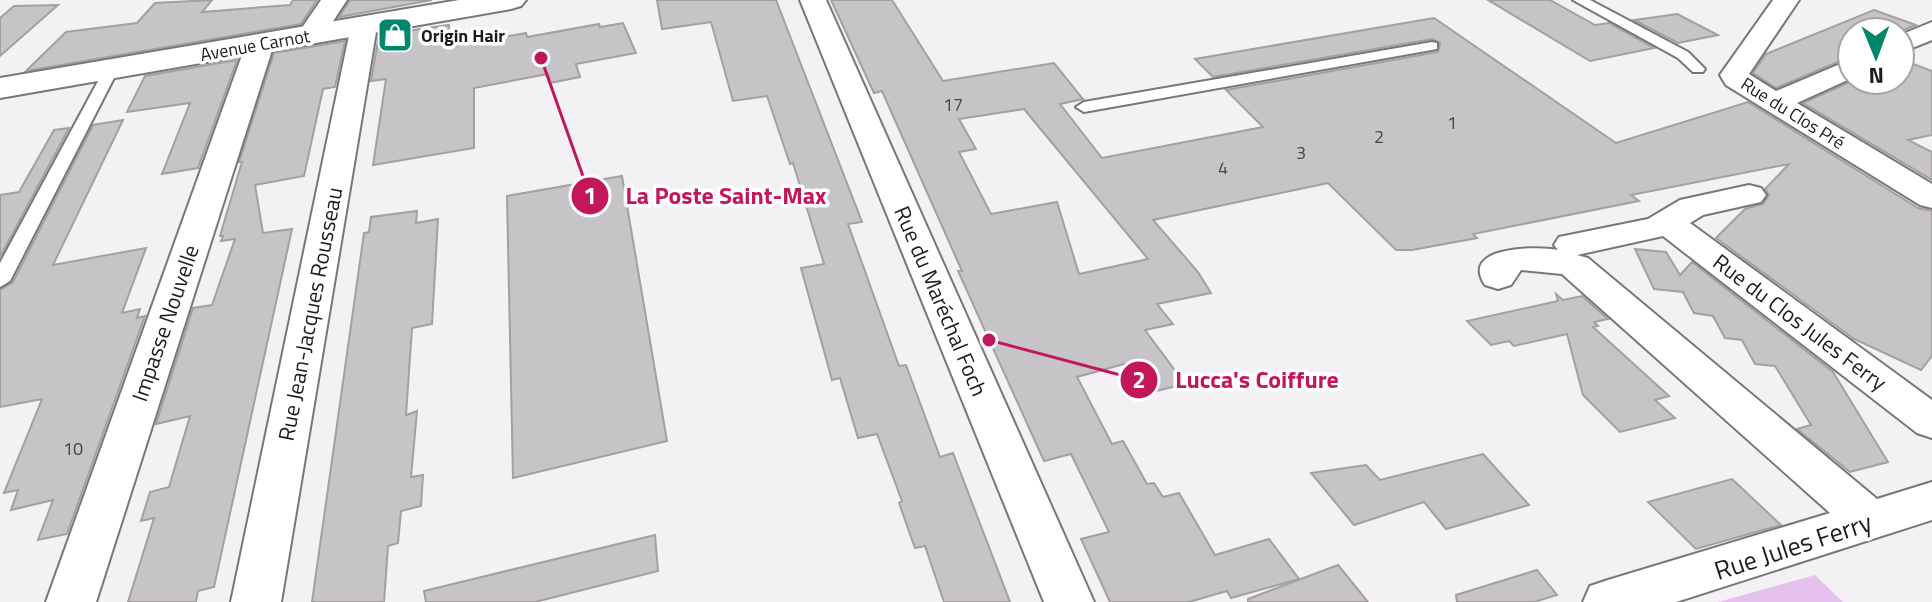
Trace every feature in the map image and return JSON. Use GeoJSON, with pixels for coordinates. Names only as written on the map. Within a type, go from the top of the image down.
{"type":"FeatureCollection","features":[{"type":"Feature","properties":{"kind":"street"},"geometry":{"type":"LineString","coordinates":[[310,35],[334,0]]}},
{"type":"Feature","properties":{"kind":"street","name":"Avenue Carnot"},"geometry":{"type":"LineString","coordinates":[[0,88],[511,0]]}},
{"type":"Feature","properties":{"kind":"street","name":"Rue du Maréchal Foch"},"geometry":{"type":"LineString","coordinates":[[813,0],[1069,602]]}},
{"type":"Feature","properties":{"kind":"street","name":"Rue du Clos Pré"},"geometry":{"type":"LineString","coordinates":[[1786,0],[1734,75],[1773,103],[1932,198]]}},
{"type":"Feature","properties":{"kind":"street","name":"Rue Jean-Jacques Rousseau"},"geometry":{"type":"LineString","coordinates":[[256,602],[364,26]]}},
{"type":"Feature","properties":{"kind":"street","name":"Impasse Nouvelle"},"geometry":{"type":"LineString","coordinates":[[71,602],[260,44]]}},
{"type":"Feature","properties":{"kind":"street"},"geometry":{"type":"LineString","coordinates":[[1773,103],[1836,74]]}},
{"type":"Feature","properties":{"kind":"street"},"geometry":{"type":"LineString","coordinates":[[1572,245],[1668,223],[1692,207],[1749,195]]}},
{"type":"Feature","properties":{"kind":"street","name":"Rue du Clos Jules Ferry"},"geometry":{"type":"LineString","coordinates":[[1668,223],[1932,422]]}},
{"type":"Feature","properties":{"kind":"street"},"geometry":{"type":"LineString","coordinates":[[1498,277],[1499,266],[1536,256],[1575,266],[1870,521]]}},
{"type":"Feature","properties":{"kind":"street","name":"Rue Jules Ferry"},"geometry":{"type":"LineString","coordinates":[[1608,602],[1932,501]]}},
{"type":"Feature","properties":{"kind":"lane"},"geometry":{"type":"LineString","coordinates":[[1580,0],[1683,55],[1698,69]]}},
{"type":"Feature","properties":{"kind":"lane"},"geometry":{"type":"LineString","coordinates":[[1084,107],[1432,46]]}},
{"type":"Feature","properties":{"kind":"lane"},"geometry":{"type":"LineString","coordinates":[[0,281],[111,70]]}},
{"type":"Feature","properties":{"kind":"shaded area"},"geometry":{"type":"Polygon","coordinates":[[[1815,575],[1843,602],[1718,602],[1815,575]]]}},
{"type":"Feature","properties":{"kind":"building"},"geometry":{"type":"Polygon","coordinates":[[[212,0],[202,12],[290,5],[293,0],[317,0],[301,24],[26,71],[66,32],[137,23],[155,3],[212,0]]]}},
{"type":"Feature","properties":{"kind":"building"},"geometry":{"type":"Polygon","coordinates":[[[350,0],[432,0],[339,17],[350,0]]]}},
{"type":"Feature","properties":{"kind":"building"},"geometry":{"type":"Polygon","coordinates":[[[657,0],[776,0],[862,222],[848,224],[899,366],[906,365],[940,457],[953,453],[1010,602],[944,602],[925,546],[915,548],[899,503],[902,501],[877,434],[858,438],[840,378],[832,380],[801,268],[824,264],[793,163],[790,164],[767,96],[733,101],[711,22],[662,29],[657,0]]]}},
{"type":"Feature","properties":{"kind":"building"},"geometry":{"type":"Polygon","coordinates":[[[831,0],[892,0],[943,81],[1054,63],[1083,99],[1060,104],[1102,158],[1263,127],[1226,90],[1438,52],[1440,43],[1432,39],[1213,77],[1195,59],[1434,18],[1616,143],[1748,102],[1918,208],[1932,211],[1932,356],[1921,370],[1854,339],[1716,238],[1745,209],[1763,204],[1769,195],[1765,189],[1789,164],[1631,195],[1639,201],[1473,234],[1477,238],[1412,250],[1396,250],[1328,183],[1153,220],[1198,272],[1211,293],[1157,304],[1173,324],[1145,330],[1185,384],[1156,391],[1135,361],[1077,377],[1112,444],[1123,441],[1147,484],[1154,483],[1163,497],[1179,493],[1215,555],[1269,539],[1299,579],[1231,598],[1227,591],[1189,602],[1110,602],[1081,539],[1109,532],[1071,454],[1044,461],[958,271],[962,271],[882,91],[874,93],[831,0]],[[1024,109],[959,119],[976,149],[959,152],[991,214],[1057,202],[1079,274],[1148,259],[1024,109]]]}},
{"type":"Feature","properties":{"kind":"building"},"geometry":{"type":"Polygon","coordinates":[[[1488,0],[1550,0],[1595,25],[1609,23],[1654,48],[1590,61],[1488,0]]]}},
{"type":"Feature","properties":{"kind":"building"},"geometry":{"type":"Polygon","coordinates":[[[58,5],[0,56],[0,18],[14,6],[58,5]]]}},
{"type":"Feature","properties":{"kind":"building"},"geometry":{"type":"Polygon","coordinates":[[[1874,10],[1891,16],[1859,16],[1874,10]]]}},
{"type":"Feature","properties":{"kind":"building"},"geometry":{"type":"Polygon","coordinates":[[[1677,14],[1718,35],[1678,43],[1634,20],[1677,14]]]}},
{"type":"Feature","properties":{"kind":"building"},"geometry":{"type":"Polygon","coordinates":[[[623,23],[636,53],[576,64],[580,77],[550,83],[548,74],[474,88],[474,148],[373,165],[386,79],[371,81],[379,35],[449,25],[448,47],[526,33],[527,37],[599,24],[600,27],[623,23]]]}},
{"type":"Feature","properties":{"kind":"building"},"geometry":{"type":"Polygon","coordinates":[[[1836,25],[1836,63],[1776,88],[1753,73],[1766,54],[1836,25]]]}},
{"type":"Feature","properties":{"kind":"building"},"geometry":{"type":"Polygon","coordinates":[[[345,41],[335,87],[323,89],[304,176],[255,185],[263,233],[292,229],[214,587],[198,591],[196,602],[128,602],[154,518],[141,521],[150,492],[169,487],[190,416],[156,424],[193,308],[212,305],[235,239],[221,241],[223,236],[220,236],[242,162],[239,162],[274,53],[345,41]]]}},
{"type":"Feature","properties":{"kind":"building"},"geometry":{"type":"Polygon","coordinates":[[[237,60],[198,168],[162,174],[190,103],[127,112],[145,76],[237,60]]]}},
{"type":"Feature","properties":{"kind":"building"},"geometry":{"type":"Polygon","coordinates":[[[1916,65],[1932,71],[1932,135],[1908,140],[1932,152],[1932,180],[1803,103],[1836,88],[1836,96],[1916,96],[1916,65]]]}},
{"type":"Feature","properties":{"kind":"building"},"geometry":{"type":"Polygon","coordinates":[[[123,120],[53,265],[146,248],[122,313],[140,309],[137,318],[145,316],[67,534],[38,540],[53,500],[11,510],[18,490],[4,493],[42,399],[0,407],[0,290],[13,282],[93,125],[123,120]]]}},
{"type":"Feature","properties":{"kind":"building"},"geometry":{"type":"Polygon","coordinates":[[[69,128],[0,257],[0,195],[19,192],[54,130],[69,128]]]}},
{"type":"Feature","properties":{"kind":"building"},"geometry":{"type":"Polygon","coordinates":[[[622,176],[667,441],[513,478],[507,196],[622,176]]]}},
{"type":"Feature","properties":{"kind":"building"},"geometry":{"type":"Polygon","coordinates":[[[417,211],[416,223],[438,219],[432,324],[412,328],[406,415],[417,411],[411,477],[423,475],[421,506],[401,511],[398,543],[388,546],[384,602],[312,602],[364,233],[369,232],[371,217],[417,211]]]}},
{"type":"Feature","properties":{"kind":"building"},"geometry":{"type":"Polygon","coordinates":[[[1635,249],[1666,252],[1680,275],[1692,262],[1833,372],[1888,462],[1850,472],[1797,429],[1811,425],[1775,366],[1755,364],[1742,340],[1725,338],[1713,316],[1694,313],[1683,292],[1654,289],[1635,249]]]}},
{"type":"Feature","properties":{"kind":"building"},"geometry":{"type":"Polygon","coordinates":[[[1556,294],[1563,300],[1582,296],[1608,319],[1594,322],[1598,326],[1593,327],[1669,396],[1655,400],[1675,418],[1620,432],[1583,395],[1567,334],[1514,346],[1509,341],[1491,345],[1467,321],[1558,301],[1556,294]]]}},
{"type":"Feature","properties":{"kind":"building"},"geometry":{"type":"Polygon","coordinates":[[[1483,454],[1529,505],[1446,529],[1424,502],[1354,525],[1311,473],[1366,465],[1380,480],[1483,454]]]}},
{"type":"Feature","properties":{"kind":"building"},"geometry":{"type":"Polygon","coordinates":[[[1732,479],[1781,525],[1696,549],[1648,502],[1732,479]]]}},
{"type":"Feature","properties":{"kind":"building"},"geometry":{"type":"Polygon","coordinates":[[[655,535],[658,571],[535,602],[426,602],[424,591],[655,535]]]}},
{"type":"Feature","properties":{"kind":"building"},"geometry":{"type":"Polygon","coordinates":[[[1338,565],[1368,602],[1248,602],[1248,599],[1338,565]]]}},
{"type":"Feature","properties":{"kind":"building"},"geometry":{"type":"Polygon","coordinates":[[[1537,570],[1557,595],[1534,602],[1457,602],[1456,595],[1537,570]]]}},
{"type":"Feature","properties":{"kind":"place","name":"Origin Hair"},"geometry":{"type":"Point","coordinates":[395,35]}},
{"type":"Feature","properties":{"kind":"place","name":"La Poste Saint-Max"},"geometry":{"type":"Point","coordinates":[541,58]}},
{"type":"Feature","properties":{"kind":"place","name":"Lucca's Coiffure"},"geometry":{"type":"Point","coordinates":[989,340]}}]}
